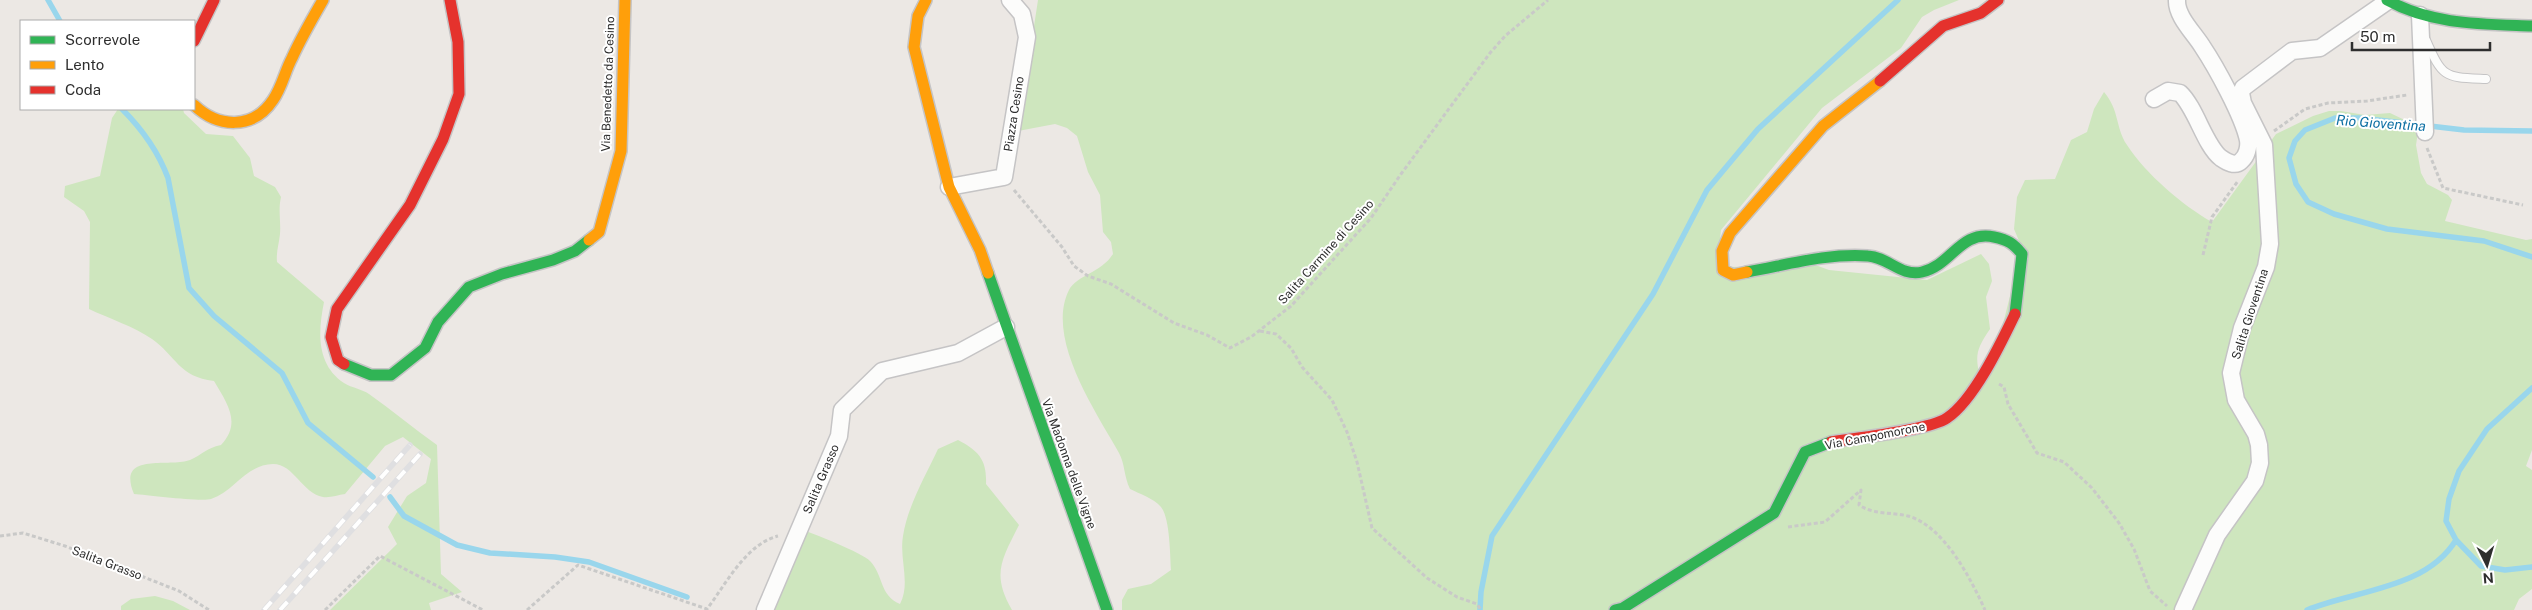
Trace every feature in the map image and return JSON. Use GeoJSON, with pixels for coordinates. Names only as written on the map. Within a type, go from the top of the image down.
{"type":"FeatureCollection","features":[{"type":"Feature","properties":{"kind":"street"},"geometry":{"type":"LineString","coordinates":[[195,39],[214,0]]}},
{"type":"Feature","properties":{"kind":"street"},"geometry":{"type":"LineString","coordinates":[[195,106],[200,113],[214,121],[231,124],[247,121],[262,114],[273,101],[306,29],[324,0]]}},
{"type":"Feature","properties":{"kind":"street","name":"Via Benedetto da Cesino"},"geometry":{"type":"LineString","coordinates":[[450,0],[458,42],[459,94],[443,139],[410,204],[337,308],[331,337],[338,360],[352,369],[370,375],[391,375],[425,348],[438,322],[470,286],[502,274],[553,260],[575,251],[599,232],[612,190],[621,151],[625,0]]}},
{"type":"Feature","properties":{"kind":"street","name":"Via Madonna delle Vigne"},"geometry":{"type":"LineString","coordinates":[[926,0],[918,16],[914,47],[934,134],[949,187],[980,250],[1107,610]]}},
{"type":"Feature","properties":{"kind":"street","name":"Piazza Cesino"},"geometry":{"type":"LineString","coordinates":[[1004,177],[1026,37],[1022,14],[1010,0]]}},
{"type":"Feature","properties":{"kind":"street","name":"Via Campomorone"},"geometry":{"type":"LineString","coordinates":[[1615,610],[1623,608],[1774,513],[1781,503],[1805,452],[1830,442],[1930,425],[1946,419],[1960,406],[1996,355],[2017,310],[2022,254],[2011,241],[1987,236],[1972,236],[1942,264],[1922,273],[1904,272],[1872,256],[1824,256],[1734,275],[1723,270],[1720,262],[1722,247],[1730,233],[1823,126],[1866,94],[1943,26],[1981,14],[1998,0]]}},
{"type":"Feature","properties":{"kind":"street"},"geometry":{"type":"LineString","coordinates":[[2154,99],[2168,91],[2180,93],[2219,156],[2231,164],[2238,164],[2243,160],[2248,149],[2248,140],[2235,108],[2204,48],[2179,10],[2177,0]]}},
{"type":"Feature","properties":{"kind":"street"},"geometry":{"type":"LineString","coordinates":[[2387,1],[2420,22],[2474,22],[2532,26]]}},
{"type":"Feature","properties":{"kind":"street","name":"Salita Gioventina"},"geometry":{"type":"LineString","coordinates":[[2183,610],[2216,534],[2255,481],[2260,463],[2256,434],[2236,400],[2231,373],[2242,328],[2266,267],[2270,244],[2268,176],[2264,146],[2243,103],[2241,93],[2243,88],[2292,50],[2320,48],[2387,1]]}},
{"type":"Feature","properties":{"kind":"street"},"geometry":{"type":"LineString","coordinates":[[2420,22],[2425,92],[2425,132]]}},
{"type":"Feature","properties":{"kind":"street"},"geometry":{"type":"LineString","coordinates":[[949,187],[1004,177]]}},
{"type":"Feature","properties":{"kind":"street","name":"Salita Grasso"},"geometry":{"type":"LineString","coordinates":[[765,610],[840,436],[842,410],[882,371],[958,353],[1006,327]]}},
{"type":"Feature","properties":{"kind":"lane"},"geometry":{"type":"LineString","coordinates":[[2420,22],[2438,67],[2445,74],[2456,77],[2486,79]]}},
{"type":"Feature","properties":{"kind":"path","name":"Salita Carmine di Cesino"},"geometry":{"type":"LineString","coordinates":[[1004,177],[1062,247],[1074,266],[1088,276],[1111,284],[1174,323],[1207,335],[1230,348],[1259,331],[1291,306],[1371,218],[1490,53],[1505,36],[1548,0]]}},
{"type":"Feature","properties":{"kind":"path"},"geometry":{"type":"LineString","coordinates":[[2289,119],[2306,109],[2328,103],[2367,101],[2425,92]]}},
{"type":"Feature","properties":{"kind":"path"},"geometry":{"type":"LineString","coordinates":[[2425,132],[2427,148],[2443,188],[2522,205]]}},
{"type":"Feature","properties":{"kind":"path"},"geometry":{"type":"LineString","coordinates":[[2202,255],[2212,217]]}},
{"type":"Feature","properties":{"kind":"path"},"geometry":{"type":"LineString","coordinates":[[1259,331],[1276,334],[1291,348],[1302,367],[1332,400],[1347,432],[1357,462],[1372,528],[1427,578],[1457,597],[1476,604],[1481,610]]}},
{"type":"Feature","properties":{"kind":"path"},"geometry":{"type":"LineString","coordinates":[[1984,373],[2004,388],[2011,411],[2037,453],[2064,462],[2092,488],[2119,522],[2134,549],[2150,591],[2171,610]]}},
{"type":"Feature","properties":{"kind":"path"},"geometry":{"type":"LineString","coordinates":[[1785,528],[1825,522],[1861,490],[1859,505],[1866,510],[1908,516],[1922,523],[1941,539],[1960,560],[1985,610]]}},
{"type":"Feature","properties":{"kind":"path","name":"Salita Grasso"},"geometry":{"type":"LineString","coordinates":[[0,536],[23,533],[64,546],[179,591],[208,610]]}},
{"type":"Feature","properties":{"kind":"path"},"geometry":{"type":"LineString","coordinates":[[527,610],[578,565],[707,609],[748,555],[766,539],[786,534]]}},
{"type":"Feature","properties":{"kind":"path"},"geometry":{"type":"LineString","coordinates":[[326,610],[380,556],[483,610]]}},
{"type":"Feature","properties":{"kind":"green space"},"geometry":{"type":"Polygon","coordinates":[[[1038,0],[1959,0],[1922,17],[1901,48],[1822,108],[1721,230],[1717,267],[1818,266],[1829,270],[1927,280],[1981,254],[1989,264],[1992,281],[1986,297],[1990,329],[1981,343],[1977,360],[1981,382],[1993,364],[2022,248],[2014,229],[2017,197],[2025,180],[2055,179],[2071,140],[2087,132],[2094,109],[2104,92],[2113,106],[2123,138],[2144,167],[2165,188],[2212,222],[2276,134],[2313,116],[2329,111],[2365,115],[2390,113],[2411,123],[2418,132],[2416,145],[2421,173],[2427,184],[2448,195],[2452,200],[2445,221],[2526,240],[2532,239],[2532,450],[2526,466],[2532,470],[2532,589],[2519,599],[2514,610],[1122,610],[1122,600],[1128,589],[1151,584],[1171,570],[1168,528],[1161,507],[1130,489],[1121,457],[1087,396],[1068,352],[1063,330],[1063,309],[1069,290],[1078,281],[1102,266],[1113,254],[1111,242],[1103,232],[1100,195],[1088,172],[1077,136],[1067,128],[1055,124],[1018,131],[1038,0]]]}},
{"type":"Feature","properties":{"kind":"green space"},"geometry":{"type":"Polygon","coordinates":[[[117,110],[183,110],[184,113],[206,134],[233,136],[250,158],[254,176],[275,187],[281,197],[277,262],[324,302],[320,336],[321,347],[328,367],[344,383],[369,394],[437,445],[441,574],[462,592],[429,603],[431,610],[330,610],[397,544],[388,527],[407,496],[426,483],[431,459],[403,437],[385,446],[345,494],[331,497],[323,497],[316,494],[309,490],[293,473],[280,465],[273,464],[263,465],[247,473],[227,490],[211,499],[186,499],[134,494],[130,481],[132,472],[138,466],[190,460],[221,445],[231,429],[231,421],[224,397],[214,381],[202,379],[185,370],[152,339],[89,309],[90,222],[84,211],[64,197],[65,186],[100,176],[112,118],[117,110]]]}},
{"type":"Feature","properties":{"kind":"green space"},"geometry":{"type":"Polygon","coordinates":[[[958,440],[971,448],[980,457],[985,469],[986,484],[1019,525],[1001,567],[1002,586],[1012,610],[773,610],[800,529],[865,557],[878,573],[888,596],[900,604],[905,588],[902,545],[909,513],[938,449],[958,440]]]}},
{"type":"Feature","properties":{"kind":"green space"},"geometry":{"type":"Polygon","coordinates":[[[155,596],[173,601],[190,610],[121,610],[121,606],[131,599],[155,596]]]}},
{"type":"Feature","properties":{"kind":"waterway"},"geometry":{"type":"LineString","coordinates":[[48,0],[59,20]]}},
{"type":"Feature","properties":{"kind":"waterway"},"geometry":{"type":"LineString","coordinates":[[1480,610],[1481,592],[1492,536],[1653,294],[1707,190],[1758,129],[1898,0]]}},
{"type":"Feature","properties":{"kind":"waterway"},"geometry":{"type":"LineString","coordinates":[[123,110],[149,141],[168,178],[189,288],[214,316],[282,373],[308,423],[373,477]]}},
{"type":"Feature","properties":{"kind":"waterway","name":"Rio Gioventina"},"geometry":{"type":"LineString","coordinates":[[2532,131],[2464,130],[2361,118],[2335,118],[2305,130],[2295,141],[2289,158],[2296,184],[2308,202],[2334,214],[2387,229],[2484,241],[2532,257]]}},
{"type":"Feature","properties":{"kind":"waterway","name":"Rio Gioventina"},"geometry":{"type":"LineString","coordinates":[[2532,388],[2487,429],[2459,471],[2449,499],[2446,521],[2456,540],[2481,566],[2505,570],[2532,567]]}},
{"type":"Feature","properties":{"kind":"waterway"},"geometry":{"type":"LineString","coordinates":[[390,497],[404,516],[457,545],[490,553],[555,557],[589,562],[687,597]]}},
{"type":"Feature","properties":{"kind":"waterway"},"geometry":{"type":"LineString","coordinates":[[2307,610],[2389,586],[2409,578],[2427,569],[2443,556],[2456,540]]}},
{"type":"Feature","properties":{"kind":"railway"},"geometry":{"type":"LineString","coordinates":[[264,610],[410,445]]}},
{"type":"Feature","properties":{"kind":"railway"},"geometry":{"type":"LineString","coordinates":[[280,610],[420,454]]}},
{"type":"Feature","properties":{"kind":"traffic: fast"},"geometry":{"type":"LineString","coordinates":[[2387,0],[2404,8],[2439,19],[2458,22],[2532,26]]}},
{"type":"Feature","properties":{"kind":"traffic: fast"},"geometry":{"type":"LineString","coordinates":[[1747,272],[1837,256],[1875,257],[1908,272],[1922,272],[1941,263],[1964,243],[1982,236],[1994,237],[2010,243],[2022,254],[2015,314]]}},
{"type":"Feature","properties":{"kind":"traffic: fast"},"geometry":{"type":"LineString","coordinates":[[344,364],[371,375],[391,375],[425,348],[438,322],[469,287],[502,274],[553,260],[575,251],[589,240]]}},
{"type":"Feature","properties":{"kind":"traffic: fast"},"geometry":{"type":"LineString","coordinates":[[988,273],[1107,610]]}},
{"type":"Feature","properties":{"kind":"traffic: fast"},"geometry":{"type":"LineString","coordinates":[[1615,610],[1623,608],[1774,513],[1805,452],[1831,442]]}},
{"type":"Feature","properties":{"kind":"traffic: slow"},"geometry":{"type":"LineString","coordinates":[[195,106],[203,113],[214,118],[235,122],[246,121],[256,117],[265,110],[276,95],[299,43],[323,0]]}},
{"type":"Feature","properties":{"kind":"traffic: slow"},"geometry":{"type":"LineString","coordinates":[[589,240],[599,232],[621,151],[625,0]]}},
{"type":"Feature","properties":{"kind":"traffic: slow"},"geometry":{"type":"LineString","coordinates":[[926,0],[918,16],[914,47],[949,187],[980,250],[988,273]]}},
{"type":"Feature","properties":{"kind":"traffic: slow"},"geometry":{"type":"LineString","coordinates":[[1747,272],[1733,275],[1723,270],[1722,251],[1730,233],[1823,126],[1880,81]]}},
{"type":"Feature","properties":{"kind":"traffic: jam"},"geometry":{"type":"LineString","coordinates":[[195,39],[214,0]]}},
{"type":"Feature","properties":{"kind":"traffic: jam"},"geometry":{"type":"LineString","coordinates":[[344,364],[338,360],[331,337],[337,309],[410,205],[443,139],[459,94],[458,42],[450,0]]}},
{"type":"Feature","properties":{"kind":"traffic: jam"},"geometry":{"type":"LineString","coordinates":[[1880,81],[1943,26],[1981,13],[1998,0]]}},
{"type":"Feature","properties":{"kind":"traffic: jam"},"geometry":{"type":"LineString","coordinates":[[1831,442],[1909,430],[1947,418],[1957,410],[1977,385],[2015,314]]}}]}
